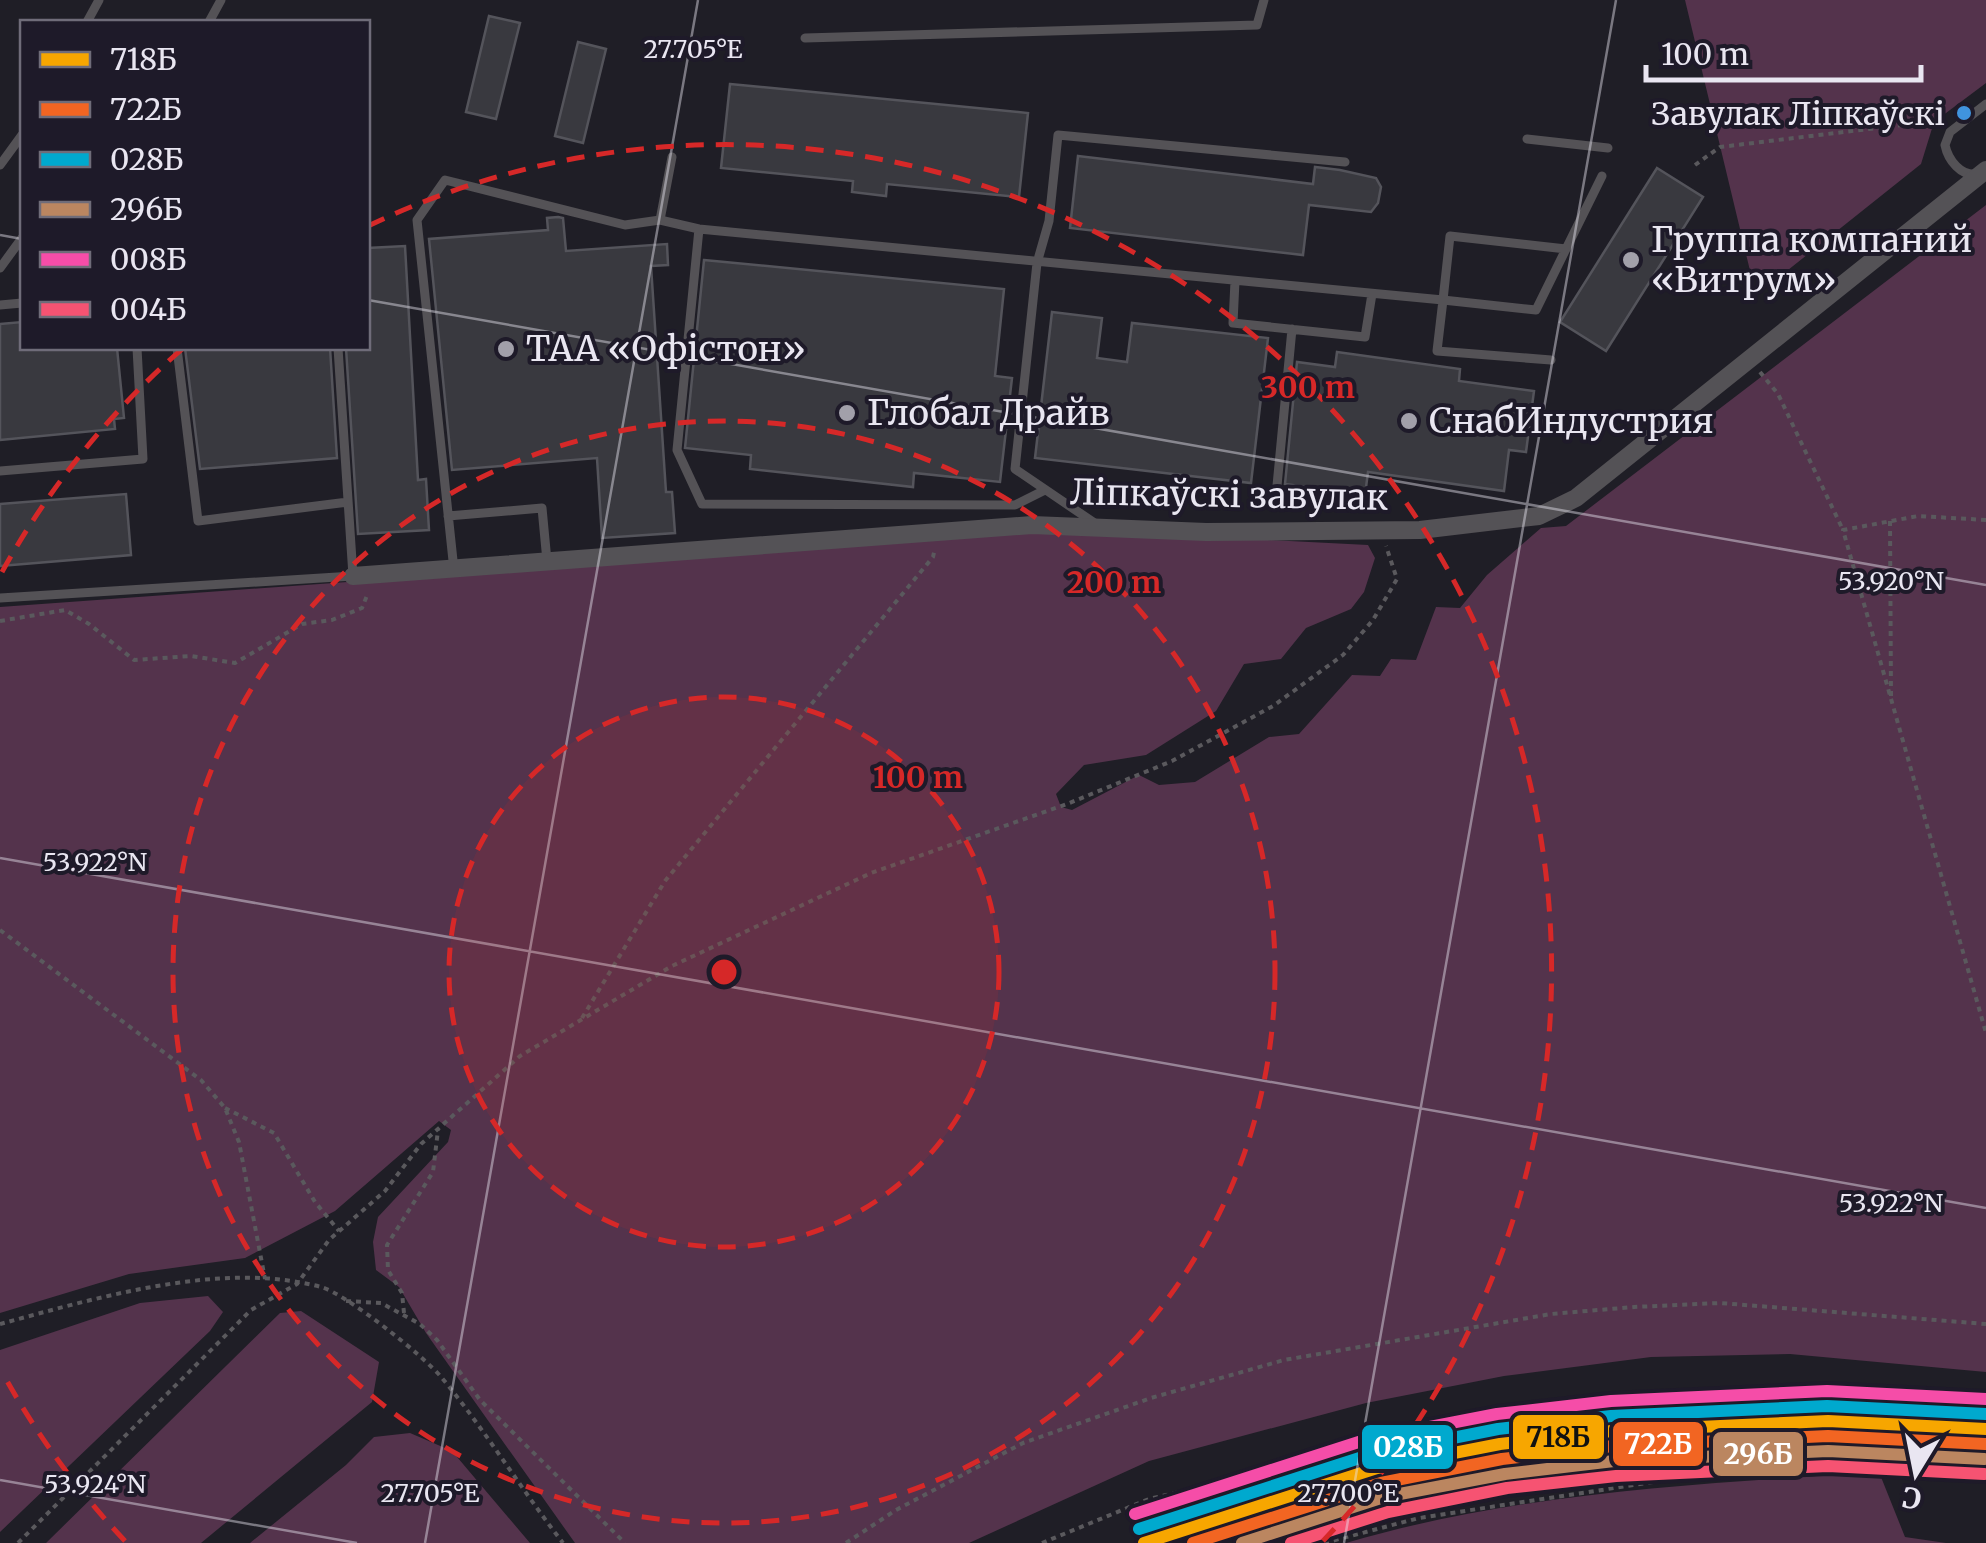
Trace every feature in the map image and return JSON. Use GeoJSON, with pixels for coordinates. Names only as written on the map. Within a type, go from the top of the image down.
{"type":"FeatureCollection","features":[{"type":"Feature","properties":{"kind":"street","name":"Ліпкаўскі завулак"},"geometry":{"type":"LineString","coordinates":[[352,576],[1032,525],[1206,532],[1380,530],[1437,528],[1539,516],[1576,498],[1985,170]]}},
{"type":"Feature","properties":{"kind":"lane"},"geometry":{"type":"LineString","coordinates":[[804,38],[1257,25],[1264,0]]}},
{"type":"Feature","properties":{"kind":"lane"},"geometry":{"type":"LineString","coordinates":[[1985,170],[1966,175],[1945,148],[1948,135],[1963,118],[1986,104]]}},
{"type":"Feature","properties":{"kind":"lane"},"geometry":{"type":"LineString","coordinates":[[1098,525],[1015,469],[1037,263],[1050,220],[1058,135],[1345,162]]}},
{"type":"Feature","properties":{"kind":"lane"},"geometry":{"type":"LineString","coordinates":[[0,165],[20,138]]}},
{"type":"Feature","properties":{"kind":"lane"},"geometry":{"type":"LineString","coordinates":[[1527,139],[1608,148]]}},
{"type":"Feature","properties":{"kind":"lane"},"geometry":{"type":"LineString","coordinates":[[660,220],[672,157]]}},
{"type":"Feature","properties":{"kind":"lane"},"geometry":{"type":"LineString","coordinates":[[454,570],[416,220],[445,180],[625,225],[660,220],[698,229],[1536,310],[1602,176]]}},
{"type":"Feature","properties":{"kind":"lane"},"geometry":{"type":"LineString","coordinates":[[698,229],[677,450],[702,504],[1015,504],[1045,490]]}},
{"type":"Feature","properties":{"kind":"lane"},"geometry":{"type":"LineString","coordinates":[[1551,360],[1437,350],[1450,236],[1566,250]]}},
{"type":"Feature","properties":{"kind":"lane"},"geometry":{"type":"LineString","coordinates":[[0,268],[20,241]]}},
{"type":"Feature","properties":{"kind":"lane"},"geometry":{"type":"LineString","coordinates":[[1236,281],[1233,323],[1365,337],[1372,294]]}},
{"type":"Feature","properties":{"kind":"lane"},"geometry":{"type":"LineString","coordinates":[[1276,496],[1292,329]]}},
{"type":"Feature","properties":{"kind":"lane"},"geometry":{"type":"LineString","coordinates":[[0,470],[143,459],[136,350]]}},
{"type":"Feature","properties":{"kind":"lane"},"geometry":{"type":"LineString","coordinates":[[176,350],[198,521],[348,502]]}},
{"type":"Feature","properties":{"kind":"lane"},"geometry":{"type":"LineString","coordinates":[[0,598],[352,576],[338,350]]}},
{"type":"Feature","properties":{"kind":"lane"},"geometry":{"type":"LineString","coordinates":[[448,516],[542,508],[548,563]]}},
{"type":"Feature","properties":{"kind":"path"},"geometry":{"type":"LineString","coordinates":[[1695,165],[1720,148],[1963,118]]}},
{"type":"Feature","properties":{"kind":"path"},"geometry":{"type":"LineString","coordinates":[[1750,360],[1778,394],[1843,530],[1986,1033]]}},
{"type":"Feature","properties":{"kind":"path"},"geometry":{"type":"LineString","coordinates":[[1843,530],[1918,516],[1986,520]]}},
{"type":"Feature","properties":{"kind":"path"},"geometry":{"type":"LineString","coordinates":[[1890,520],[1892,704]]}},
{"type":"Feature","properties":{"kind":"path"},"geometry":{"type":"LineString","coordinates":[[18,1543],[250,1310],[297,1284],[329,1240],[386,1191],[421,1144],[520,1056],[672,966],[870,873],[1067,804],[1172,761],[1273,706],[1343,655],[1372,620],[1397,579],[1380,530]]}},
{"type":"Feature","properties":{"kind":"path"},"geometry":{"type":"LineString","coordinates":[[579,1022],[665,881],[933,556],[940,531]]}},
{"type":"Feature","properties":{"kind":"path"},"geometry":{"type":"LineString","coordinates":[[0,622],[64,610],[89,624],[134,660],[190,656],[236,663],[302,624],[332,620],[362,608],[367,593],[378,589]]}},
{"type":"Feature","properties":{"kind":"path"},"geometry":{"type":"LineString","coordinates":[[0,930],[201,1080],[225,1108],[239,1142],[265,1279]]}},
{"type":"Feature","properties":{"kind":"path"},"geometry":{"type":"LineString","coordinates":[[225,1108],[274,1133],[315,1202],[339,1231]]}},
{"type":"Feature","properties":{"kind":"path"},"geometry":{"type":"LineString","coordinates":[[404,1313],[402,1294],[388,1270],[387,1245],[433,1172],[439,1128]]}},
{"type":"Feature","properties":{"kind":"path"},"geometry":{"type":"LineString","coordinates":[[0,1324],[141,1287],[265,1279],[324,1287],[402,1340],[440,1375],[563,1543]]}},
{"type":"Feature","properties":{"kind":"path"},"geometry":{"type":"LineString","coordinates":[[344,1301],[381,1303],[404,1313],[437,1340],[480,1400],[625,1543]]}},
{"type":"Feature","properties":{"kind":"path"},"geometry":{"type":"LineString","coordinates":[[846,1543],[896,1510],[1023,1443],[1151,1398],[1284,1360],[1550,1314],[1634,1307],[1720,1303],[1986,1324]]}},
{"type":"Feature","properties":{"kind":"path"},"geometry":{"type":"LineString","coordinates":[[1042,1543],[1149,1499],[1503,1417],[1820,1394],[1986,1408]]}},
{"type":"Feature","properties":{"kind":"path"},"geometry":{"type":"LineString","coordinates":[[1324,1543],[1419,1518],[1686,1477],[1906,1457],[1986,1462]]}},
{"type":"Feature","properties":{"kind":"shaded area"},"geometry":{"type":"Polygon","coordinates":[[[1685,0],[1986,0],[1986,83],[1934,122],[1921,164],[1778,278],[1752,279],[1685,0]]]}},
{"type":"Feature","properties":{"kind":"shaded area"},"geometry":{"type":"Polygon","coordinates":[[[1986,205],[1986,1372],[1790,1354],[1651,1357],[1504,1376],[1366,1403],[1149,1461],[969,1543],[575,1543],[426,1333],[399,1287],[376,1270],[373,1242],[378,1217],[448,1142],[451,1130],[439,1121],[335,1211],[245,1258],[129,1274],[0,1313],[0,607],[1072,530],[1368,545],[1375,558],[1364,592],[1351,609],[1306,628],[1281,659],[1244,664],[1216,711],[1146,755],[1084,765],[1056,794],[1061,807],[1072,810],[1139,775],[1159,785],[1195,782],[1269,737],[1299,734],[1352,675],[1380,676],[1391,659],[1416,660],[1436,607],[1460,608],[1487,575],[1541,528],[1566,526],[1986,205]]]}},
{"type":"Feature","properties":{"kind":"shaded area"},"geometry":{"type":"Polygon","coordinates":[[[208,1296],[223,1312],[210,1331],[0,1532],[0,1350],[140,1303],[208,1296]]]}},
{"type":"Feature","properties":{"kind":"shaded area"},"geometry":{"type":"Polygon","coordinates":[[[301,1311],[379,1362],[372,1402],[201,1543],[46,1543],[280,1313],[301,1311]]]}},
{"type":"Feature","properties":{"kind":"shaded area"},"geometry":{"type":"Polygon","coordinates":[[[410,1433],[452,1451],[530,1543],[250,1543],[346,1465],[374,1437],[410,1433]]]}},
{"type":"Feature","properties":{"kind":"shaded area"},"geometry":{"type":"Polygon","coordinates":[[[1879,1472],[1905,1537],[1946,1543],[1346,1543],[1411,1526],[1543,1501],[1677,1486],[1879,1472]]]}},
{"type":"Feature","properties":{"kind":"building"},"geometry":{"type":"Polygon","coordinates":[[[489,16],[520,23],[496,119],[466,112],[489,16]]]}},
{"type":"Feature","properties":{"kind":"building"},"geometry":{"type":"Polygon","coordinates":[[[578,42],[606,49],[583,143],[555,136],[578,42]]]}},
{"type":"Feature","properties":{"kind":"building"},"geometry":{"type":"Polygon","coordinates":[[[730,84],[1028,113],[1019,197],[887,184],[886,196],[852,192],[853,181],[721,168],[730,84]]]}},
{"type":"Feature","properties":{"kind":"building"},"geometry":{"type":"Polygon","coordinates":[[[1078,156],[1313,184],[1315,167],[1376,178],[1381,187],[1378,203],[1371,212],[1309,205],[1303,255],[1070,228],[1078,156]]]}},
{"type":"Feature","properties":{"kind":"building","name":"Группа компаний «Витрум»"},"geometry":{"type":"Polygon","coordinates":[[[1657,168],[1703,197],[1606,351],[1560,322],[1657,168]]]}},
{"type":"Feature","properties":{"kind":"building"},"geometry":{"type":"Polygon","coordinates":[[[547,218],[563,218],[566,251],[667,244],[668,265],[651,266],[666,492],[672,492],[675,533],[602,538],[597,458],[452,470],[429,239],[548,230],[547,218]]]}},
{"type":"Feature","properties":{"kind":"building"},"geometry":{"type":"Polygon","coordinates":[[[405,246],[418,480],[426,479],[429,530],[358,534],[346,350],[370,350],[370,248],[405,246]]]}},
{"type":"Feature","properties":{"kind":"building"},"geometry":{"type":"Polygon","coordinates":[[[704,260],[1004,289],[995,376],[1012,378],[1000,482],[914,473],[913,487],[750,469],[751,455],[685,448],[704,260]]]}},
{"type":"Feature","properties":{"kind":"building"},"geometry":{"type":"Polygon","coordinates":[[[1052,312],[1102,318],[1097,358],[1127,362],[1132,323],[1268,338],[1251,483],[1035,458],[1052,312]]]}},
{"type":"Feature","properties":{"kind":"building"},"geometry":{"type":"Polygon","coordinates":[[[20,322],[20,350],[117,350],[124,418],[114,419],[115,429],[0,440],[0,324],[20,322]]]}},
{"type":"Feature","properties":{"kind":"building"},"geometry":{"type":"Polygon","coordinates":[[[185,350],[330,350],[337,458],[200,469],[185,350]]]}},
{"type":"Feature","properties":{"kind":"building","name":"СнабИндустрия"},"geometry":{"type":"Polygon","coordinates":[[[1337,352],[1460,369],[1459,381],[1534,391],[1526,452],[1509,450],[1504,491],[1368,472],[1365,495],[1285,484],[1297,362],[1335,367],[1337,352]]]}},
{"type":"Feature","properties":{"kind":"building"},"geometry":{"type":"Polygon","coordinates":[[[126,494],[131,555],[0,566],[0,504],[126,494]]]}},
{"type":"Feature","properties":{"kind":"transit line","name":"008Б"},"geometry":{"type":"LineString","coordinates":[[1135,1514],[1368,1439],[1497,1414],[1611,1401],[1827,1391],[1986,1399]]}},
{"type":"Feature","properties":{"kind":"transit line","name":"028Б"},"geometry":{"type":"LineString","coordinates":[[1139,1529],[1372,1454],[1498,1429],[1611,1416],[1827,1406],[1986,1414]]}},
{"type":"Feature","properties":{"kind":"transit line","name":"718Б"},"geometry":{"type":"LineString","coordinates":[[1144,1543],[1377,1468],[1500,1444],[1612,1431],[1828,1421],[1986,1429]]}},
{"type":"Feature","properties":{"kind":"transit line","name":"722Б"},"geometry":{"type":"LineString","coordinates":[[1193,1543],[1381,1483],[1502,1459],[1613,1446],[1828,1436],[1985,1444]]}},
{"type":"Feature","properties":{"kind":"transit line","name":"296Б"},"geometry":{"type":"LineString","coordinates":[[1242,1543],[1384,1497],[1505,1474],[1614,1461],[1828,1451],[1984,1459]]}},
{"type":"Feature","properties":{"kind":"transit line","name":"004Б"},"geometry":{"type":"LineString","coordinates":[[1291,1543],[1388,1512],[1507,1488],[1616,1476],[1828,1466],[1984,1474]]}},
{"type":"Feature","properties":{"kind":"place","name":"Завулак Ліпкаўскі"},"geometry":{"type":"Point","coordinates":[1964,113]}},
{"type":"Feature","properties":{"kind":"place","name":"Группа компаний «Витрум»"},"geometry":{"type":"Point","coordinates":[1631,260]}},
{"type":"Feature","properties":{"kind":"place","name":"ТАА «Офістон»"},"geometry":{"type":"Point","coordinates":[506,349]}},
{"type":"Feature","properties":{"kind":"place","name":"Глобал Драйв"},"geometry":{"type":"Point","coordinates":[847,413]}},
{"type":"Feature","properties":{"kind":"place","name":"СнабИндустрия"},"geometry":{"type":"Point","coordinates":[1409,421]}}]}
